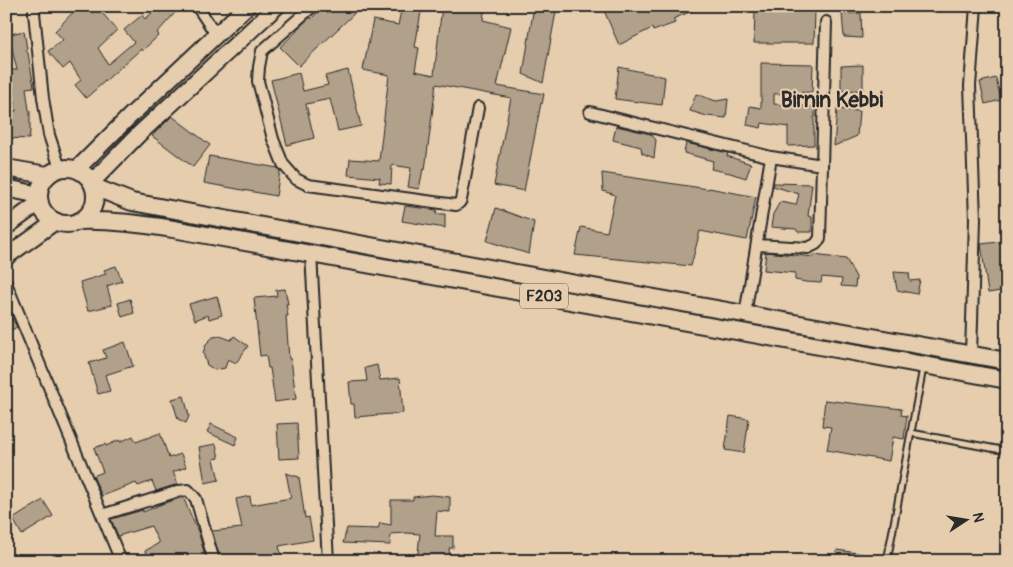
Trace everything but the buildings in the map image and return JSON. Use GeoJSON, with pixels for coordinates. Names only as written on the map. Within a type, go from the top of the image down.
{"type":"FeatureCollection","features":[{"type":"Feature","properties":{"kind":"main road"},"geometry":{"type":"LineString","coordinates":[[68,167],[77,169],[85,174],[93,184],[96,195],[94,203],[86,217],[72,224],[63,224],[48,217],[43,210],[40,188],[43,181],[54,172],[68,167]]}},
{"type":"Feature","properties":{"kind":"main road"},"geometry":{"type":"LineString","coordinates":[[6,168],[54,172]]}},
{"type":"Feature","properties":{"kind":"main road","name":"F203"},"geometry":{"type":"LineString","coordinates":[[93,184],[132,202],[539,278],[1007,361]]}},
{"type":"Feature","properties":{"kind":"main road"},"geometry":{"type":"LineString","coordinates":[[6,188],[40,199]]}},
{"type":"Feature","properties":{"kind":"main road","name":"F203"},"geometry":{"type":"LineString","coordinates":[[79,221],[100,220],[138,224],[1007,380]]}},
{"type":"Feature","properties":{"kind":"street"},"geometry":{"type":"LineString","coordinates":[[34,6],[43,98],[54,172]]}},
{"type":"Feature","properties":{"kind":"street"},"geometry":{"type":"LineString","coordinates":[[197,6],[217,36]]}},
{"type":"Feature","properties":{"kind":"street"},"geometry":{"type":"LineString","coordinates":[[77,169],[247,6]]}},
{"type":"Feature","properties":{"kind":"street"},"geometry":{"type":"LineString","coordinates":[[93,184],[139,134],[277,6]]}},
{"type":"Feature","properties":{"kind":"street"},"geometry":{"type":"LineString","coordinates":[[313,6],[262,51],[259,67],[258,81],[274,139],[283,164],[296,179],[308,185],[456,205],[461,200],[478,108]]}},
{"type":"Feature","properties":{"kind":"street"},"geometry":{"type":"LineString","coordinates":[[971,355],[974,219],[970,86],[978,7]]}},
{"type":"Feature","properties":{"kind":"street"},"geometry":{"type":"LineString","coordinates":[[757,245],[808,248],[816,244],[820,238],[826,22]]}},
{"type":"Feature","properties":{"kind":"street"},"geometry":{"type":"LineString","coordinates":[[590,112],[771,157],[822,165]]}},
{"type":"Feature","properties":{"kind":"street"},"geometry":{"type":"LineString","coordinates":[[745,315],[771,157]]}},
{"type":"Feature","properties":{"kind":"street"},"geometry":{"type":"LineString","coordinates":[[6,227],[40,199]]}},
{"type":"Feature","properties":{"kind":"street"},"geometry":{"type":"LineString","coordinates":[[6,257],[56,221]]}},
{"type":"Feature","properties":{"kind":"street"},"geometry":{"type":"LineString","coordinates":[[311,254],[328,561]]}},
{"type":"Feature","properties":{"kind":"street"},"geometry":{"type":"LineString","coordinates":[[6,283],[120,561]]}},
{"type":"Feature","properties":{"kind":"street"},"geometry":{"type":"LineString","coordinates":[[102,515],[178,491],[188,490],[196,500],[214,561]]}},
{"type":"Feature","properties":{"kind":"lane"},"geometry":{"type":"LineString","coordinates":[[887,561],[924,365]]}},
{"type":"Feature","properties":{"kind":"lane"},"geometry":{"type":"LineString","coordinates":[[911,433],[1007,451]]}},
{"type":"Feature","properties":{"kind":"district","name":"Birnin Kebbi"},"geometry":{"type":"Point","coordinates":[832,100]}}]}
